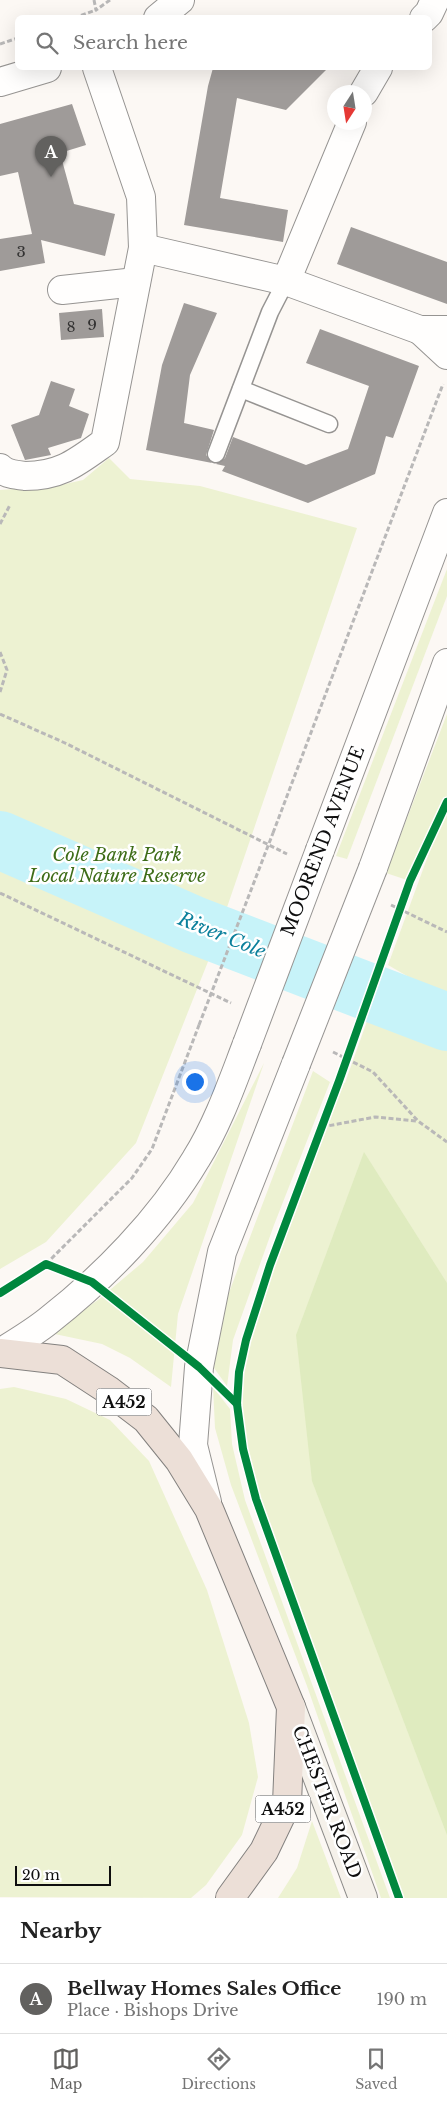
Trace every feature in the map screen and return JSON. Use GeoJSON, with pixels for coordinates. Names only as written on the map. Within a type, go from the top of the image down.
{"type":"FeatureCollection","features":[{"type":"Feature","properties":{"kind":"highway","name":"A452"},"geometry":{"type":"LineString","coordinates":[[0,1353],[62,1360],[146,1418],[179,1460],[209,1509],[290,1707],[287,1802],[264,1851],[230,1898]]}},
{"type":"Feature","properties":{"kind":"main road","name":"CHESTER ROAD"},"geometry":{"type":"LineString","coordinates":[[290,1707],[363,1898]]}},
{"type":"Feature","properties":{"kind":"street"},"geometry":{"type":"LineString","coordinates":[[162,15],[180,0]]}},
{"type":"Feature","properties":{"kind":"street"},"geometry":{"type":"LineString","coordinates":[[427,15],[435,0]]}},
{"type":"Feature","properties":{"kind":"street"},"geometry":{"type":"LineString","coordinates":[[0,82],[40,70]]}},
{"type":"Feature","properties":{"kind":"street"},"geometry":{"type":"LineString","coordinates":[[0,468],[17,476],[45,476],[71,467],[105,442],[143,248],[141,197],[98,70]]}},
{"type":"Feature","properties":{"kind":"street"},"geometry":{"type":"LineString","coordinates":[[368,85],[377,70]]}},
{"type":"Feature","properties":{"kind":"street"},"geometry":{"type":"LineString","coordinates":[[286,280],[349,130]]}},
{"type":"Feature","properties":{"kind":"street"},"geometry":{"type":"LineString","coordinates":[[143,248],[286,280],[420,330],[447,330]]}},
{"type":"Feature","properties":{"kind":"street"},"geometry":{"type":"LineString","coordinates":[[62,290],[136,282]]}},
{"type":"Feature","properties":{"kind":"street"},"geometry":{"type":"LineString","coordinates":[[420,330],[447,355]]}},
{"type":"Feature","properties":{"kind":"street","name":"MOOREND AVENUE"},"geometry":{"type":"LineString","coordinates":[[0,1353],[48,1322],[152,1223],[196,1159],[225,1100],[247,1044],[447,512]]}},
{"type":"Feature","properties":{"kind":"street"},"geometry":{"type":"LineString","coordinates":[[209,1509],[193,1445],[199,1367],[222,1252],[373,868],[447,664]]}},
{"type":"Feature","properties":{"kind":"lane"},"geometry":{"type":"LineString","coordinates":[[216,454],[270,312],[286,280]]}},
{"type":"Feature","properties":{"kind":"lane"},"geometry":{"type":"LineString","coordinates":[[240,389],[329,424]]}},
{"type":"Feature","properties":{"kind":"path"},"geometry":{"type":"LineString","coordinates":[[94,0],[96,10]]}},
{"type":"Feature","properties":{"kind":"path"},"geometry":{"type":"LineString","coordinates":[[82,15],[96,10],[110,0]]}},
{"type":"Feature","properties":{"kind":"path"},"geometry":{"type":"LineString","coordinates":[[0,44],[15,39]]}},
{"type":"Feature","properties":{"kind":"path"},"geometry":{"type":"LineString","coordinates":[[39,1269],[132,1178],[152,1149],[198,1025],[422,452],[444,383]]}},
{"type":"Feature","properties":{"kind":"path"},"geometry":{"type":"LineString","coordinates":[[0,652],[7,670],[0,692]]}},
{"type":"Feature","properties":{"kind":"path"},"geometry":{"type":"LineString","coordinates":[[0,714],[65,743],[293,856]]}},
{"type":"Feature","properties":{"kind":"path"},"geometry":{"type":"LineString","coordinates":[[397,918],[403,899]]}},
{"type":"Feature","properties":{"kind":"path"},"geometry":{"type":"LineString","coordinates":[[387,903],[447,932]]}},
{"type":"Feature","properties":{"kind":"path"},"geometry":{"type":"LineString","coordinates":[[346,1063],[349,1054]]}},
{"type":"Feature","properties":{"kind":"path"},"geometry":{"type":"LineString","coordinates":[[322,1127],[375,1117],[418,1121]]}},
{"type":"Feature","properties":{"kind":"path"},"geometry":{"type":"LineString","coordinates":[[318,1136],[325,1118]]}},
{"type":"Feature","properties":{"kind":"path"},"geometry":{"type":"LineString","coordinates":[[46,1264],[92,1282]]}},
{"type":"Feature","properties":{"kind":"green space","name":"Cole Bank Park Local Nature Reserve"},"geometry":{"type":"Polygon","coordinates":[[[109,458],[130,479],[200,486],[357,528],[211,954],[136,1143],[46,1242],[0,1269],[0,490],[56,486],[83,480],[109,458]]]}},
{"type":"Feature","properties":{"kind":"green space"},"geometry":{"type":"Polygon","coordinates":[[[447,569],[447,596],[347,859],[336,856],[447,569]]]}},
{"type":"Feature","properties":{"kind":"green space"},"geometry":{"type":"Polygon","coordinates":[[[447,714],[447,802],[410,881],[386,873],[447,714]]]}},
{"type":"Feature","properties":{"kind":"green space"},"geometry":{"type":"Polygon","coordinates":[[[447,804],[447,999],[388,965],[447,804]]]}},
{"type":"Feature","properties":{"kind":"green space"},"geometry":{"type":"Polygon","coordinates":[[[371,1010],[447,1047],[447,1898],[399,1898],[256,1499],[243,1451],[237,1415],[239,1374],[261,1292],[339,1082],[345,1083],[371,1010]]]}},
{"type":"Feature","properties":{"kind":"green space"},"geometry":{"type":"Polygon","coordinates":[[[264,1063],[178,1314],[171,1387],[130,1358],[102,1344],[50,1333],[98,1300],[143,1262],[193,1203],[264,1063]]]}},
{"type":"Feature","properties":{"kind":"green space"},"geometry":{"type":"Polygon","coordinates":[[[313,1071],[330,1082],[274,1225],[233,1340],[227,1386],[214,1368],[222,1311],[313,1071]]]}},
{"type":"Feature","properties":{"kind":"green space"},"geometry":{"type":"Polygon","coordinates":[[[364,1152],[447,1283],[447,1835],[312,1481],[296,1335],[364,1152]]]}},
{"type":"Feature","properties":{"kind":"green space"},"geometry":{"type":"Polygon","coordinates":[[[14,1387],[66,1399],[110,1420],[149,1461],[207,1590],[249,1723],[258,1777],[242,1835],[206,1885],[191,1898],[0,1897],[0,1389],[14,1387]]]}},
{"type":"Feature","properties":{"kind":"green space"},"geometry":{"type":"Polygon","coordinates":[[[213,1387],[230,1409],[232,1444],[245,1500],[390,1898],[381,1898],[307,1686],[231,1485],[215,1428],[213,1387]]]}},
{"type":"Feature","properties":{"kind":"green space"},"geometry":{"type":"Polygon","coordinates":[[[312,1821],[341,1898],[278,1898],[297,1868],[312,1821]]]}},
{"type":"Feature","properties":{"kind":"building"},"geometry":{"type":"Polygon","coordinates":[[[212,70],[326,70],[286,110],[237,98],[220,198],[288,210],[283,242],[184,225],[212,70]]]}},
{"type":"Feature","properties":{"kind":"building"},"geometry":{"type":"Polygon","coordinates":[[[72,104],[86,145],[60,153],[74,204],[115,214],[105,256],[41,240],[45,263],[0,271],[0,239],[32,234],[18,172],[0,176],[0,124],[72,104]]]}},
{"type":"Feature","properties":{"kind":"building"},"geometry":{"type":"Polygon","coordinates":[[[351,227],[447,262],[447,304],[337,264],[351,227]]]}},
{"type":"Feature","properties":{"kind":"building"},"geometry":{"type":"Polygon","coordinates":[[[184,303],[217,313],[190,375],[184,423],[214,430],[206,455],[212,463],[146,450],[162,365],[184,303]]]}},
{"type":"Feature","properties":{"kind":"building"},"geometry":{"type":"Polygon","coordinates":[[[102,309],[104,337],[61,340],[59,313],[102,309]]]}},
{"type":"Feature","properties":{"kind":"building"},"geometry":{"type":"Polygon","coordinates":[[[320,329],[419,366],[393,438],[386,436],[375,474],[308,503],[222,471],[225,466],[216,464],[225,458],[233,437],[306,465],[348,449],[369,386],[306,363],[320,329]]]}},
{"type":"Feature","properties":{"kind":"building"},"geometry":{"type":"Polygon","coordinates":[[[51,381],[75,389],[69,406],[89,414],[81,438],[48,448],[51,455],[25,460],[11,425],[39,415],[51,381]]]}},
{"type":"Feature","properties":{"kind":"waterway","name":"River Cole"},"geometry":{"type":"LineString","coordinates":[[0,840],[194,925],[447,1022]]}},
{"type":"Feature","properties":{"kind":"cycle path"},"geometry":{"type":"LineString","coordinates":[[399,1898],[256,1499],[243,1449],[237,1404],[239,1372],[246,1340],[270,1265],[339,1081],[410,881],[447,802]]}},
{"type":"Feature","properties":{"kind":"cycle path"},"geometry":{"type":"LineString","coordinates":[[0,1293],[46,1264],[92,1282],[199,1367],[237,1404]]}},
{"type":"Feature","properties":{"kind":"place","name":"Bellway Homes Sales Office"},"geometry":{"type":"Point","coordinates":[51,177]}}]}
